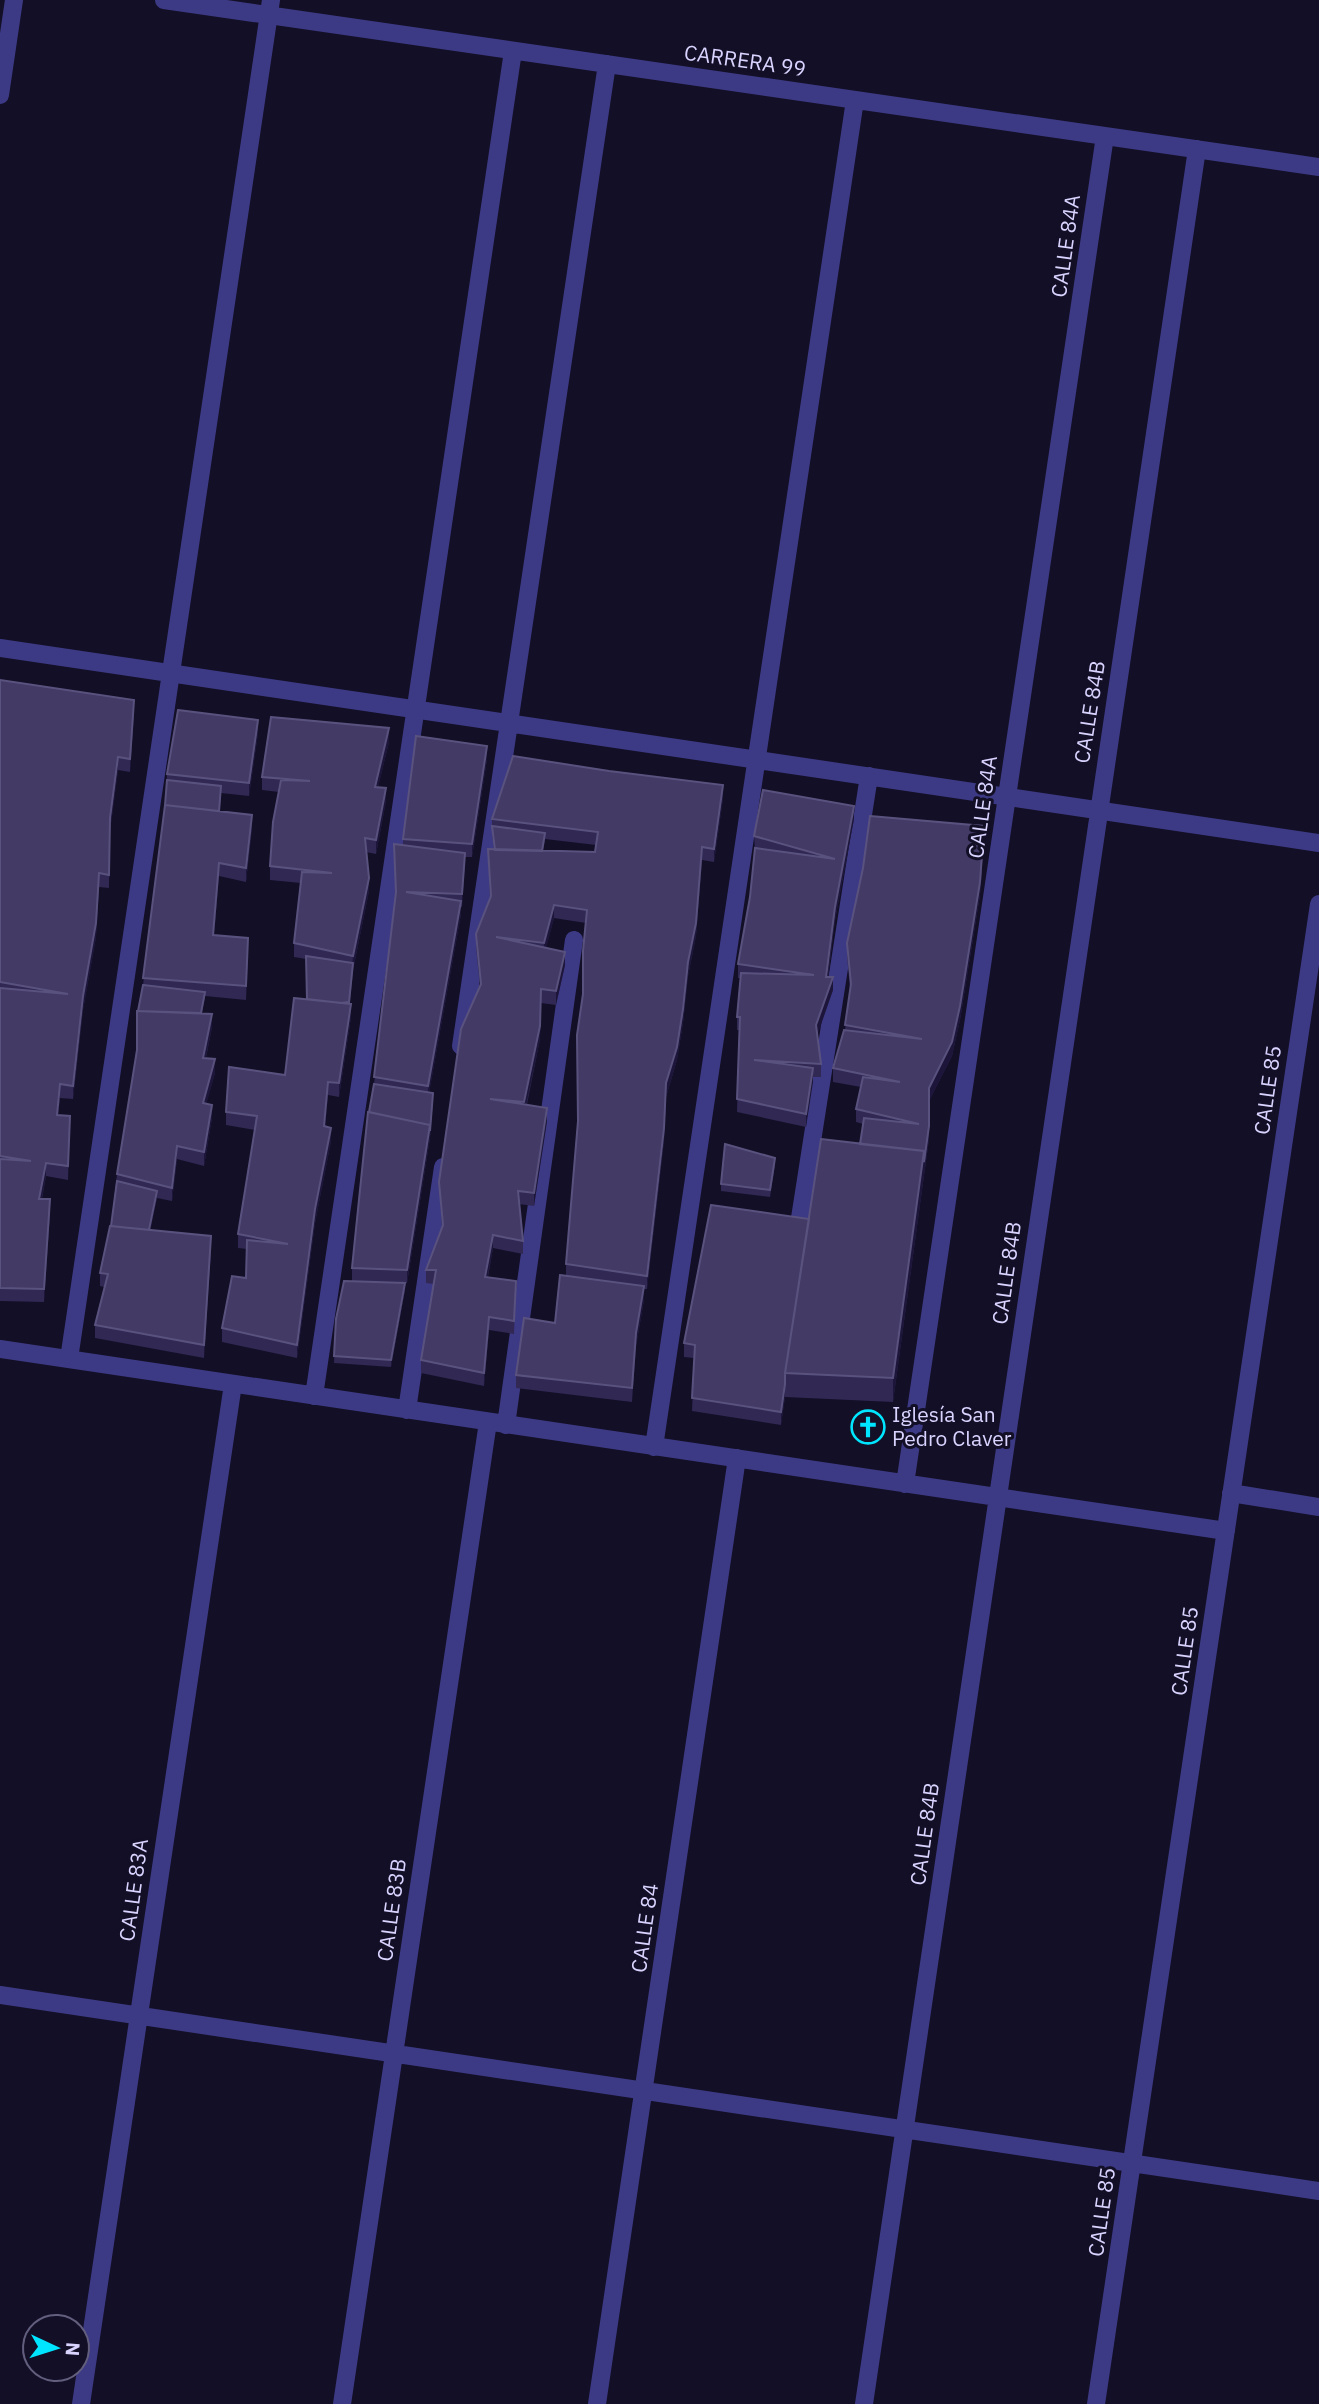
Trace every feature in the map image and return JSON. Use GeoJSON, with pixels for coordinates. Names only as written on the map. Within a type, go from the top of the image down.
{"type":"FeatureCollection","features":[{"type":"Feature","properties":{"kind":"street"},"geometry":{"type":"LineString","coordinates":[[0,95],[14,0]]}},
{"type":"Feature","properties":{"kind":"street","name":"CARRERA 99"},"geometry":{"type":"LineString","coordinates":[[164,0],[270,8],[513,51],[1319,167]]}},
{"type":"Feature","properties":{"kind":"street"},"geometry":{"type":"LineString","coordinates":[[69,1359],[270,8]]}},
{"type":"Feature","properties":{"kind":"street"},"geometry":{"type":"LineString","coordinates":[[314,1396],[513,51]]}},
{"type":"Feature","properties":{"kind":"street"},"geometry":{"type":"LineString","coordinates":[[457,1070],[607,64]]}},
{"type":"Feature","properties":{"kind":"street"},"geometry":{"type":"LineString","coordinates":[[654,1447],[855,100]]}},
{"type":"Feature","properties":{"kind":"street","name":"CALLE 84A"},"geometry":{"type":"LineString","coordinates":[[905,1484],[1105,136]]}},
{"type":"Feature","properties":{"kind":"street","name":"CALLE 84B"},"geometry":{"type":"LineString","coordinates":[[864,2404],[1197,149]]}},
{"type":"Feature","properties":{"kind":"street"},"geometry":{"type":"LineString","coordinates":[[0,648],[1319,843]]}},
{"type":"Feature","properties":{"kind":"street"},"geometry":{"type":"LineString","coordinates":[[798,1231],[869,776]]}},
{"type":"Feature","properties":{"kind":"street","name":"CALLE 85"},"geometry":{"type":"LineString","coordinates":[[1096,2404],[1319,904]]}},
{"type":"Feature","properties":{"kind":"street"},"geometry":{"type":"LineString","coordinates":[[506,1425],[574,940]]}},
{"type":"Feature","properties":{"kind":"street"},"geometry":{"type":"LineString","coordinates":[[407,1409],[446,1150]]}},
{"type":"Feature","properties":{"kind":"street"},"geometry":{"type":"LineString","coordinates":[[0,1349],[1226,1531]]}},
{"type":"Feature","properties":{"kind":"street","name":"CALLE 83A"},"geometry":{"type":"LineString","coordinates":[[81,2404],[233,1384]]}},
{"type":"Feature","properties":{"kind":"street","name":"CALLE 83B"},"geometry":{"type":"LineString","coordinates":[[342,2404],[488,1422]]}},
{"type":"Feature","properties":{"kind":"street","name":"CALLE 84"},"geometry":{"type":"LineString","coordinates":[[597,2404],[737,1458]]}},
{"type":"Feature","properties":{"kind":"street"},"geometry":{"type":"LineString","coordinates":[[1231,1493],[1319,1507]]}},
{"type":"Feature","properties":{"kind":"street"},"geometry":{"type":"LineString","coordinates":[[0,1995],[1319,2191]]}},
{"type":"Feature","properties":{"kind":"building"},"geometry":{"type":"Polygon","coordinates":[[[0,680],[134,700],[130,759],[118,757],[110,818],[109,875],[99,873],[96,923],[83,996],[73,1086],[60,1084],[57,1115],[70,1116],[68,1166],[46,1163],[39,1199],[50,1199],[44,1289],[0,1288],[0,1159],[31,1161],[0,1156],[0,988],[68,994],[0,982],[0,680]]]}},
{"type":"Feature","properties":{"kind":"building"},"geometry":{"type":"Polygon","coordinates":[[[178,710],[258,720],[249,783],[167,774],[178,710]]]}},
{"type":"Feature","properties":{"kind":"building"},"geometry":{"type":"Polygon","coordinates":[[[271,717],[389,728],[375,787],[386,788],[376,840],[365,838],[369,878],[353,956],[294,943],[302,872],[332,873],[270,866],[273,822],[281,780],[310,781],[262,777],[271,717]]]}},
{"type":"Feature","properties":{"kind":"building"},"geometry":{"type":"Polygon","coordinates":[[[416,736],[487,746],[472,844],[403,839],[416,736]]]}},
{"type":"Feature","properties":{"kind":"building"},"geometry":{"type":"Polygon","coordinates":[[[513,756],[723,785],[714,849],[702,847],[696,923],[683,1009],[677,1047],[666,1083],[664,1128],[647,1276],[566,1264],[578,1121],[577,1035],[583,994],[587,910],[554,905],[544,943],[496,937],[565,952],[556,991],[541,989],[540,1026],[524,1102],[490,1099],[547,1108],[534,1193],[518,1191],[523,1241],[493,1235],[485,1277],[516,1281],[514,1321],[489,1317],[484,1373],[421,1360],[436,1270],[426,1270],[443,1225],[439,1182],[461,1029],[481,984],[476,934],[491,896],[488,849],[595,852],[598,832],[492,819],[513,756]]]}},
{"type":"Feature","properties":{"kind":"building"},"geometry":{"type":"Polygon","coordinates":[[[167,780],[221,786],[219,811],[165,805],[167,780]]]}},
{"type":"Feature","properties":{"kind":"building"},"geometry":{"type":"Polygon","coordinates":[[[763,790],[854,806],[835,907],[826,977],[833,977],[816,1025],[821,1064],[754,1060],[813,1068],[806,1114],[737,1099],[740,1017],[737,1017],[741,973],[814,975],[738,964],[750,897],[755,848],[835,859],[754,836],[763,790]]]}},
{"type":"Feature","properties":{"kind":"building"},"geometry":{"type":"Polygon","coordinates":[[[165,805],[252,815],[246,868],[219,863],[213,935],[248,938],[246,986],[143,978],[165,805]]]}},
{"type":"Feature","properties":{"kind":"building"},"geometry":{"type":"Polygon","coordinates":[[[870,816],[984,826],[980,882],[960,1006],[952,1042],[929,1088],[929,1126],[924,1162],[924,1151],[860,1144],[864,1118],[919,1124],[856,1109],[863,1077],[900,1082],[833,1068],[844,1030],[922,1039],[845,1025],[851,984],[847,943],[863,868],[870,816]]]}},
{"type":"Feature","properties":{"kind":"building"},"geometry":{"type":"Polygon","coordinates":[[[492,826],[545,833],[542,851],[495,850],[492,826]]]}},
{"type":"Feature","properties":{"kind":"building"},"geometry":{"type":"Polygon","coordinates":[[[394,844],[465,853],[462,894],[406,892],[461,901],[428,1086],[374,1077],[396,892],[394,844]]]}},
{"type":"Feature","properties":{"kind":"building"},"geometry":{"type":"Polygon","coordinates":[[[306,956],[353,963],[349,1002],[307,999],[306,956]]]}},
{"type":"Feature","properties":{"kind":"building"},"geometry":{"type":"Polygon","coordinates":[[[143,985],[205,992],[201,1013],[138,1011],[143,985]]]}},
{"type":"Feature","properties":{"kind":"building"},"geometry":{"type":"Polygon","coordinates":[[[294,998],[351,1004],[339,1083],[328,1082],[324,1126],[331,1128],[315,1209],[297,1345],[222,1328],[232,1276],[246,1278],[247,1240],[288,1244],[238,1234],[257,1116],[226,1112],[229,1067],[285,1075],[294,998]]]}},
{"type":"Feature","properties":{"kind":"building"},"geometry":{"type":"Polygon","coordinates":[[[137,1011],[212,1014],[203,1058],[215,1059],[203,1103],[212,1105],[204,1152],[177,1146],[172,1188],[117,1174],[137,1050],[137,1011]]]}},
{"type":"Feature","properties":{"kind":"building"},"geometry":{"type":"Polygon","coordinates":[[[374,1084],[433,1093],[430,1131],[430,1125],[369,1112],[374,1084]]]}},
{"type":"Feature","properties":{"kind":"building"},"geometry":{"type":"Polygon","coordinates":[[[368,1112],[430,1125],[407,1270],[352,1268],[368,1112]]]}},
{"type":"Feature","properties":{"kind":"building"},"geometry":{"type":"Polygon","coordinates":[[[821,1139],[924,1151],[893,1378],[785,1373],[821,1139]]]}},
{"type":"Feature","properties":{"kind":"building"},"geometry":{"type":"Polygon","coordinates":[[[725,1144],[775,1158],[770,1190],[721,1184],[725,1144]]]}},
{"type":"Feature","properties":{"kind":"building"},"geometry":{"type":"Polygon","coordinates":[[[117,1181],[157,1191],[149,1230],[111,1226],[117,1181]]]}},
{"type":"Feature","properties":{"kind":"building"},"geometry":{"type":"Polygon","coordinates":[[[711,1205],[809,1219],[781,1412],[692,1398],[695,1345],[684,1343],[711,1205]]]}},
{"type":"Feature","properties":{"kind":"building"},"geometry":{"type":"Polygon","coordinates":[[[110,1226],[211,1236],[204,1345],[95,1325],[108,1274],[100,1273],[110,1226]]]}},
{"type":"Feature","properties":{"kind":"building"},"geometry":{"type":"Polygon","coordinates":[[[560,1275],[644,1286],[636,1333],[632,1388],[516,1375],[524,1318],[555,1323],[560,1275]]]}},
{"type":"Feature","properties":{"kind":"building"},"geometry":{"type":"Polygon","coordinates":[[[344,1281],[405,1283],[391,1360],[334,1356],[336,1319],[344,1281]]]}},
{"type":"Feature","properties":{"kind":"place","name":"Iglesía San Pedro Claver"},"geometry":{"type":"Point","coordinates":[868,1427]}}]}
